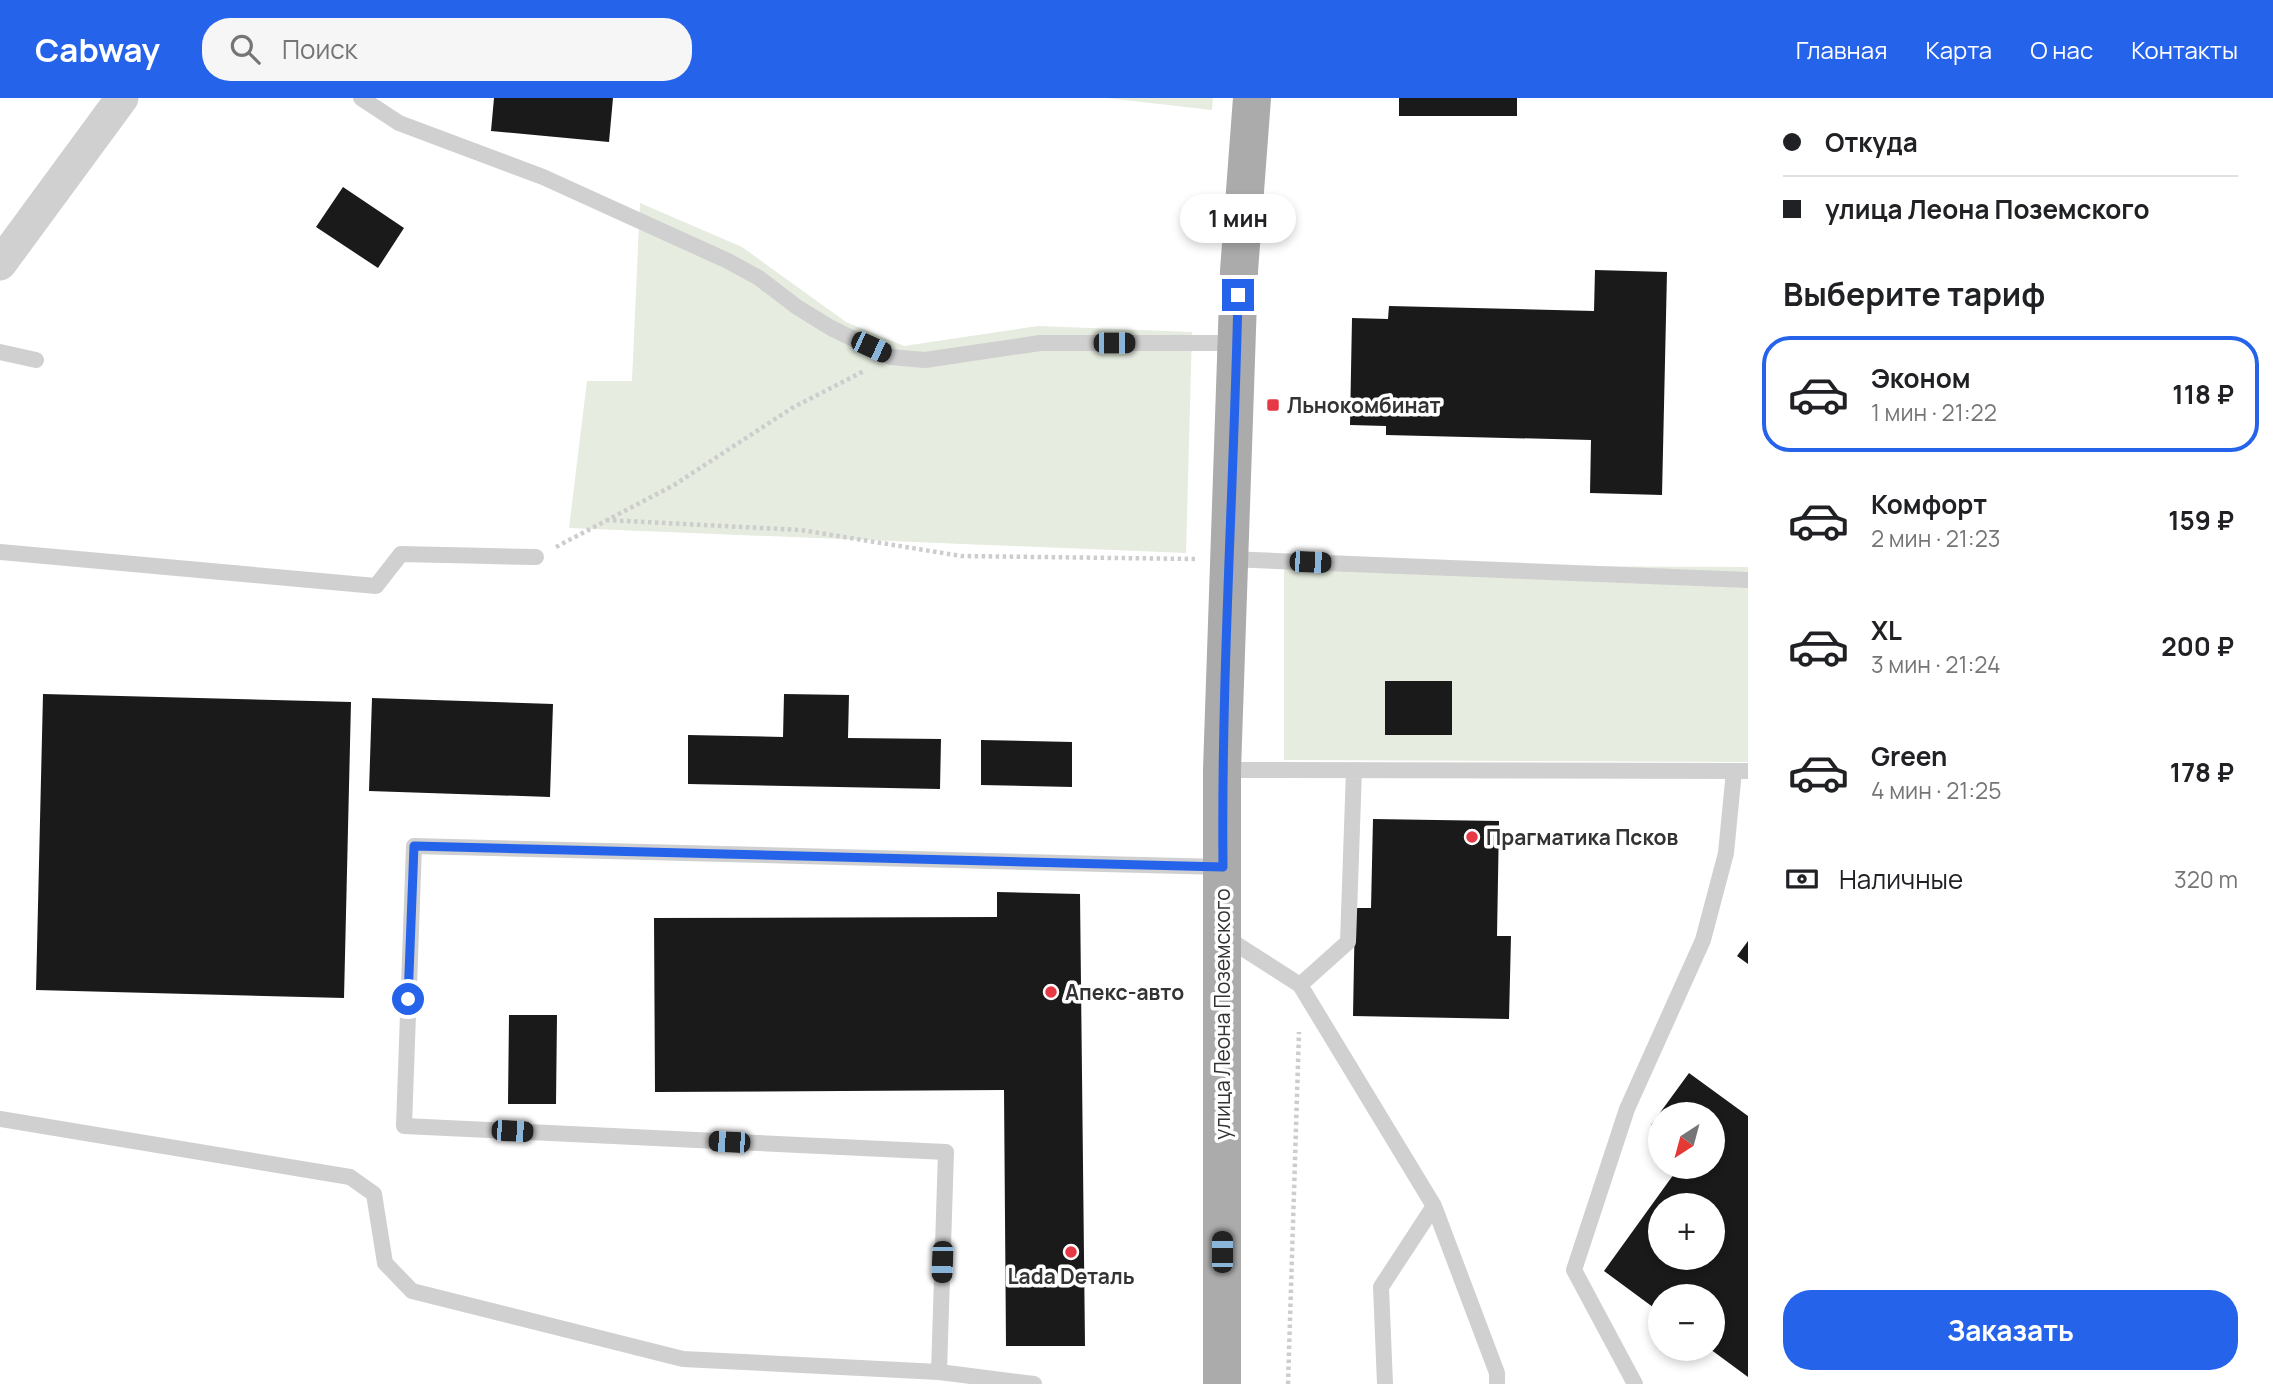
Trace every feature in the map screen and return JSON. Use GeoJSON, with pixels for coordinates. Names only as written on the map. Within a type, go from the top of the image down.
{"type":"FeatureCollection","features":[{"type":"Feature","properties":{"kind":"main road","name":"улица Леона Поземского"},"geometry":{"type":"LineString","coordinates":[[1222,1384],[1222,770],[1238,271],[1252,98]]}},
{"type":"Feature","properties":{"kind":"street"},"geometry":{"type":"LineString","coordinates":[[0,264],[122,98]]}},
{"type":"Feature","properties":{"kind":"lane"},"geometry":{"type":"LineString","coordinates":[[360,98],[399,123],[543,177],[728,261],[759,278],[797,307],[831,328],[891,357],[925,360],[1040,343],[1237,343]]}},
{"type":"Feature","properties":{"kind":"lane"},"geometry":{"type":"LineString","coordinates":[[0,352],[36,360]]}},
{"type":"Feature","properties":{"kind":"lane"},"geometry":{"type":"LineString","coordinates":[[0,551],[376,586],[401,554],[537,557]]}},
{"type":"Feature","properties":{"kind":"lane"},"geometry":{"type":"LineString","coordinates":[[1227,559],[1748,580]]}},
{"type":"Feature","properties":{"kind":"lane"},"geometry":{"type":"LineString","coordinates":[[1222,770],[1741,771],[1726,853],[1703,940],[1627,1109],[1574,1270],[1635,1384]]}},
{"type":"Feature","properties":{"kind":"lane"},"geometry":{"type":"LineString","coordinates":[[1300,985],[1348,942],[1354,770]]}},
{"type":"Feature","properties":{"kind":"lane"},"geometry":{"type":"LineString","coordinates":[[939,1372],[946,1152],[404,1126],[414,846],[1223,867]]}},
{"type":"Feature","properties":{"kind":"lane"},"geometry":{"type":"LineString","coordinates":[[1221,935],[1300,985],[1434,1206],[1497,1373],[1497,1384]]}},
{"type":"Feature","properties":{"kind":"lane"},"geometry":{"type":"LineString","coordinates":[[0,1119],[350,1177],[374,1194],[385,1263],[412,1291],[683,1359],[939,1372],[1034,1384]]}},
{"type":"Feature","properties":{"kind":"lane"},"geometry":{"type":"LineString","coordinates":[[1385,1384],[1381,1287],[1434,1206]]}},
{"type":"Feature","properties":{"kind":"path"},"geometry":{"type":"LineString","coordinates":[[537,557],[674,485],[792,408],[891,357]]}},
{"type":"Feature","properties":{"kind":"path"},"geometry":{"type":"LineString","coordinates":[[606,520],[801,530],[961,556],[1227,559]]}},
{"type":"Feature","properties":{"kind":"path"},"geometry":{"type":"LineString","coordinates":[[1288,1384],[1300,985]]}},
{"type":"Feature","properties":{"kind":"shaded area"},"geometry":{"type":"Polygon","coordinates":[[[1107,98],[1213,98],[1212,110],[1107,98]]]}},
{"type":"Feature","properties":{"kind":"shaded area"},"geometry":{"type":"Polygon","coordinates":[[[640,203],[742,247],[846,322],[904,346],[1038,326],[1192,332],[1186,553],[569,528],[587,381],[632,381],[640,203]]]}},
{"type":"Feature","properties":{"kind":"shaded area"},"geometry":{"type":"Polygon","coordinates":[[[1284,565],[1748,567],[1748,762],[1284,760],[1284,565]]]}},
{"type":"Feature","properties":{"kind":"building"},"geometry":{"type":"Polygon","coordinates":[[[494,98],[613,98],[609,142],[491,131],[494,98]]]}},
{"type":"Feature","properties":{"kind":"building"},"geometry":{"type":"Polygon","coordinates":[[[1399,98],[1517,98],[1517,116],[1399,116],[1399,98]]]}},
{"type":"Feature","properties":{"kind":"building"},"geometry":{"type":"Polygon","coordinates":[[[343,187],[404,228],[378,268],[316,227],[343,187]]]}},
{"type":"Feature","properties":{"kind":"building"},"geometry":{"type":"Polygon","coordinates":[[[1595,270],[1667,272],[1662,495],[1590,493],[1591,440],[1386,435],[1386,426],[1350,425],[1352,318],[1388,319],[1389,306],[1594,311],[1595,270]]]}},
{"type":"Feature","properties":{"kind":"building"},"geometry":{"type":"Polygon","coordinates":[[[1385,681],[1452,681],[1452,735],[1385,735],[1385,681]]]}},
{"type":"Feature","properties":{"kind":"building"},"geometry":{"type":"Polygon","coordinates":[[[43,694],[351,702],[344,998],[36,990],[43,694]]]}},
{"type":"Feature","properties":{"kind":"building"},"geometry":{"type":"Polygon","coordinates":[[[784,694],[849,695],[848,738],[941,739],[940,789],[688,784],[688,735],[783,737],[784,694]]]}},
{"type":"Feature","properties":{"kind":"building"},"geometry":{"type":"Polygon","coordinates":[[[372,698],[553,704],[550,797],[369,791],[372,698]]]}},
{"type":"Feature","properties":{"kind":"building"},"geometry":{"type":"Polygon","coordinates":[[[981,740],[1072,742],[1072,787],[981,785],[981,740]]]}},
{"type":"Feature","properties":{"kind":"building"},"geometry":{"type":"Polygon","coordinates":[[[1373,819],[1499,821],[1497,936],[1511,936],[1509,1019],[1353,1016],[1355,908],[1371,908],[1373,819]]]}},
{"type":"Feature","properties":{"kind":"building"},"geometry":{"type":"Polygon","coordinates":[[[997,892],[1080,894],[1085,1346],[1006,1346],[1004,1090],[655,1092],[654,918],[997,917],[997,892]]]}},
{"type":"Feature","properties":{"kind":"building"},"geometry":{"type":"Polygon","coordinates":[[[1748,941],[1748,964],[1737,956],[1748,941]]]}},
{"type":"Feature","properties":{"kind":"building"},"geometry":{"type":"Polygon","coordinates":[[[509,1015],[557,1015],[556,1104],[508,1104],[509,1015]]]}},
{"type":"Feature","properties":{"kind":"building"},"geometry":{"type":"Polygon","coordinates":[[[1689,1073],[1748,1116],[1748,1377],[1725,1360],[1725,1284],[1648,1284],[1648,1303],[1604,1271],[1648,1210],[1648,1270],[1725,1270],[1725,1193],[1660,1193],[1670,1180],[1726,1180],[1726,1102],[1668,1102],[1689,1073]]]}},
{"type":"Feature","properties":{"kind":"place","name":"Льнокомбинат"},"geometry":{"type":"Point","coordinates":[1273,405]}},
{"type":"Feature","properties":{"kind":"place","name":"Прагматика Псков"},"geometry":{"type":"Point","coordinates":[1472,837]}},
{"type":"Feature","properties":{"kind":"place","name":"Апекс-авто"},"geometry":{"type":"Point","coordinates":[1051,992]}},
{"type":"Feature","properties":{"kind":"place","name":"Lada Dеталь"},"geometry":{"type":"Point","coordinates":[1071,1252]}},
{"type":"Feature","properties":{"kind":"route"},"geometry":{"type":"LineString","coordinates":[[408,999],[414,846],[1223,867],[1222,770],[1227,559],[1238,295]]}}]}
